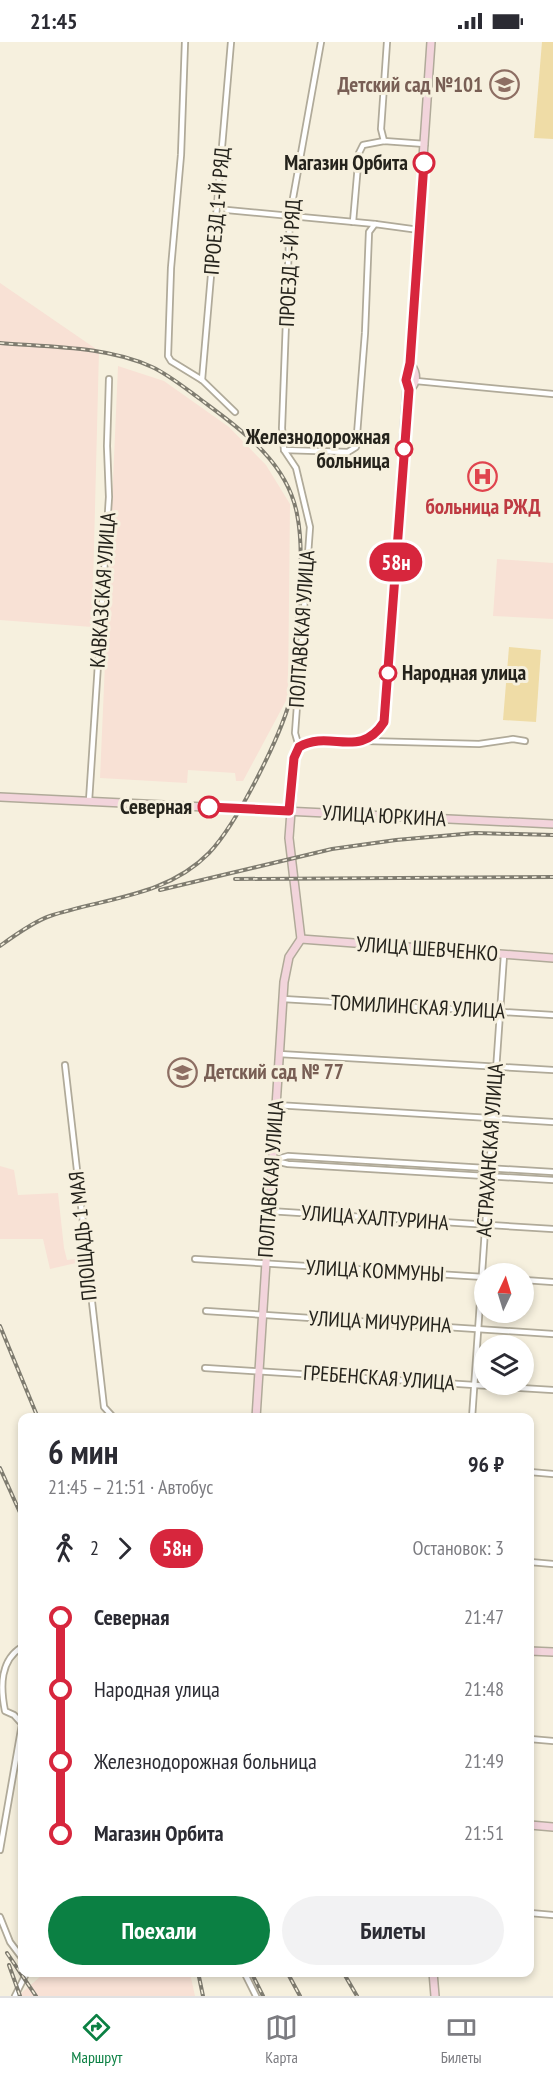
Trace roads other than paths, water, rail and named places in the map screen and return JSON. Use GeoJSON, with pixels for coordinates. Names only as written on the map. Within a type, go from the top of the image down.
{"type":"FeatureCollection","features":[{"type":"Feature","properties":{"kind":"street"},"geometry":{"type":"LineString","coordinates":[[185,42],[181,155],[171,268],[167,350],[171,361],[202,380],[235,412]]}},
{"type":"Feature","properties":{"kind":"street","name":"ПРОЕЗД 1-Й РЯД"},"geometry":{"type":"LineString","coordinates":[[202,380],[231,42]]}},
{"type":"Feature","properties":{"kind":"street","name":"ПРОЕЗД 3-Й РЯД"},"geometry":{"type":"LineString","coordinates":[[284,450],[282,440],[290,215],[321,42]]}},
{"type":"Feature","properties":{"kind":"street"},"geometry":{"type":"LineString","coordinates":[[384,141],[381,129],[387,42]]}},
{"type":"Feature","properties":{"kind":"street"},"geometry":{"type":"LineString","coordinates":[[366,741],[377,734],[384,722],[409,390],[406,380],[410,363],[431,42]]}},
{"type":"Feature","properties":{"kind":"street"},"geometry":{"type":"LineString","coordinates":[[353,222],[359,153],[363,145],[384,141],[425,144]]}},
{"type":"Feature","properties":{"kind":"street"},"geometry":{"type":"LineString","coordinates":[[226,210],[419,230]]}},
{"type":"Feature","properties":{"kind":"street"},"geometry":{"type":"LineString","coordinates":[[284,450],[348,452],[356,447],[365,333],[369,232],[375,224]]}},
{"type":"Feature","properties":{"kind":"street"},"geometry":{"type":"LineString","coordinates":[[409,390],[416,381],[416,373],[410,363]]}},
{"type":"Feature","properties":{"kind":"street","name":"КАВКАЗСКАЯ УЛИЦА"},"geometry":{"type":"LineString","coordinates":[[89,801],[109,497],[107,446],[109,379]]}},
{"type":"Feature","properties":{"kind":"street"},"geometry":{"type":"LineString","coordinates":[[416,381],[553,394]]}},
{"type":"Feature","properties":{"kind":"street","name":"ПОЛТАВСКАЯ УЛИЦА"},"geometry":{"type":"LineString","coordinates":[[256,1413],[283,999],[289,957],[301,939],[290,849],[289,811],[294,758],[299,747],[295,733],[310,527],[296,468],[284,450]]}},
{"type":"Feature","properties":{"kind":"street"},"geometry":{"type":"LineString","coordinates":[[299,747],[316,741],[479,744],[513,739],[525,741]]}},
{"type":"Feature","properties":{"kind":"street","name":"УЛИЦА ЮРКИНА"},"geometry":{"type":"LineString","coordinates":[[0,797],[553,824]]}},
{"type":"Feature","properties":{"kind":"street","name":"УЛИЦА ШЕВЧЕНКО"},"geometry":{"type":"LineString","coordinates":[[301,939],[553,958]]}},
{"type":"Feature","properties":{"kind":"street","name":"АСТРАХАНСКАЯ УЛИЦА"},"geometry":{"type":"LineString","coordinates":[[484,1263],[491,1118],[504,955]]}},
{"type":"Feature","properties":{"kind":"street","name":"ТОМИЛИНСКАЯ УЛИЦА"},"geometry":{"type":"LineString","coordinates":[[283,999],[553,1015]]}},
{"type":"Feature","properties":{"kind":"street"},"geometry":{"type":"LineString","coordinates":[[279,1054],[553,1070]]}},
{"type":"Feature","properties":{"kind":"street","name":"ПЛОЩАДЬ 1 МАЯ"},"geometry":{"type":"LineString","coordinates":[[64,1065],[104,1407],[109,1413]]}},
{"type":"Feature","properties":{"kind":"street"},"geometry":{"type":"LineString","coordinates":[[276,1105],[553,1122]]}},
{"type":"Feature","properties":{"kind":"street"},"geometry":{"type":"LineString","coordinates":[[273,1160],[288,1156],[553,1172]]}},
{"type":"Feature","properties":{"kind":"street"},"geometry":{"type":"LineString","coordinates":[[273,1160],[288,1164],[553,1180]]}},
{"type":"Feature","properties":{"kind":"street","name":"УЛИЦА ХАЛТУРИНА"},"geometry":{"type":"LineString","coordinates":[[268,1211],[553,1229]]}},
{"type":"Feature","properties":{"kind":"street","name":"УЛИЦА КОММУНЫ"},"geometry":{"type":"LineString","coordinates":[[195,1259],[474,1276]]}},
{"type":"Feature","properties":{"kind":"street"},"geometry":{"type":"LineString","coordinates":[[534,1281],[553,1282]]}},
{"type":"Feature","properties":{"kind":"street","name":"УЛИЦА МИЧУРИНА"},"geometry":{"type":"LineString","coordinates":[[206,1311],[553,1334]]}},
{"type":"Feature","properties":{"kind":"street","name":"АСТРАХАНСКАЯ УЛИЦА"},"geometry":{"type":"LineString","coordinates":[[479,1323],[479,1335]]}},
{"type":"Feature","properties":{"kind":"street","name":"ГРЕБЕНСКАЯ УЛИЦА"},"geometry":{"type":"LineString","coordinates":[[204,1368],[474,1385]]}},
{"type":"Feature","properties":{"kind":"street","name":"ГРЕБЕНСКАЯ УЛИЦА"},"geometry":{"type":"LineString","coordinates":[[534,1389],[553,1390]]}},
{"type":"Feature","properties":{"kind":"street","name":"АСТРАХАНСКАЯ УЛИЦА"},"geometry":{"type":"LineString","coordinates":[[472,1413],[474,1395]]}},
{"type":"Feature","properties":{"kind":"street"},"geometry":{"type":"LineString","coordinates":[[534,1472],[553,1474]]}},
{"type":"Feature","properties":{"kind":"street"},"geometry":{"type":"LineString","coordinates":[[534,1562],[553,1564]]}},
{"type":"Feature","properties":{"kind":"street"},"geometry":{"type":"LineString","coordinates":[[18,1650],[4,1661],[0,1673],[5,1711],[18,1720]]}},
{"type":"Feature","properties":{"kind":"street"},"geometry":{"type":"LineString","coordinates":[[534,1650],[553,1652]]}},
{"type":"Feature","properties":{"kind":"street"},"geometry":{"type":"LineString","coordinates":[[534,1739],[553,1741]]}},
{"type":"Feature","properties":{"kind":"street"},"geometry":{"type":"LineString","coordinates":[[0,1850],[18,1747]]}},
{"type":"Feature","properties":{"kind":"street"},"geometry":{"type":"LineString","coordinates":[[534,1825],[553,1827]]}},
{"type":"Feature","properties":{"kind":"street"},"geometry":{"type":"LineString","coordinates":[[534,1913],[553,1915]]}},
{"type":"Feature","properties":{"kind":"street"},"geometry":{"type":"LineString","coordinates":[[0,1917],[10,1942],[18,1953]]}},
{"type":"Feature","properties":{"kind":"street"},"geometry":{"type":"LineString","coordinates":[[15,1996],[24,1977]]}},
{"type":"Feature","properties":{"kind":"street"},"geometry":{"type":"LineString","coordinates":[[246,1977],[256,1996]]}},
{"type":"Feature","properties":{"kind":"street"},"geometry":{"type":"LineString","coordinates":[[433,1977],[435,1996]]}},
{"type":"Feature","properties":{"kind":"railway"},"geometry":{"type":"LineString","coordinates":[[0,343],[97,351],[116,355],[152,367],[183,386],[246,435],[260,448],[283,478],[292,495],[297,514],[301,560],[292,692],[280,730],[270,752],[233,821],[220,839],[209,853],[192,868],[174,879],[134,894],[50,916],[31,925],[0,946]]}},
{"type":"Feature","properties":{"kind":"railway"},"geometry":{"type":"LineString","coordinates":[[160,890],[332,849],[396,840],[475,833],[553,835]]}},
{"type":"Feature","properties":{"kind":"railway"},"geometry":{"type":"LineString","coordinates":[[235,879],[553,877]]}},
{"type":"Feature","properties":{"kind":"railway"},"geometry":{"type":"LineString","coordinates":[[0,1326],[36,1413]]}},
{"type":"Feature","properties":{"kind":"railway"},"geometry":{"type":"LineString","coordinates":[[0,1468],[18,1508]]}},
{"type":"Feature","properties":{"kind":"railway"},"geometry":{"type":"LineString","coordinates":[[7,1953],[18,1969]]}},
{"type":"Feature","properties":{"kind":"railway"},"geometry":{"type":"LineString","coordinates":[[9,1965],[20,1996]]}},
{"type":"Feature","properties":{"kind":"railway"},"geometry":{"type":"LineString","coordinates":[[23,1977],[36,1996]]}},
{"type":"Feature","properties":{"kind":"railway"},"geometry":{"type":"LineString","coordinates":[[199,1977],[203,1996]]}},
{"type":"Feature","properties":{"kind":"railway"},"geometry":{"type":"LineString","coordinates":[[254,1977],[263,1996]]}},
{"type":"Feature","properties":{"kind":"railway"},"geometry":{"type":"LineString","coordinates":[[290,1977],[300,1996]]}},
{"type":"Feature","properties":{"kind":"railway"},"geometry":{"type":"LineString","coordinates":[[346,1977],[357,1996]]}},
{"type":"Feature","properties":{"kind":"place","name":"Детский сад №101"},"geometry":{"type":"Point","coordinates":[504,85]}},
{"type":"Feature","properties":{"kind":"place","name":"Магазин Орбита"},"geometry":{"type":"Point","coordinates":[424,163]}},
{"type":"Feature","properties":{"kind":"place","name":"Железнодорожная больница"},"geometry":{"type":"Point","coordinates":[404,449]}},
{"type":"Feature","properties":{"kind":"place","name":"больница РЖД"},"geometry":{"type":"Point","coordinates":[483,476]}},
{"type":"Feature","properties":{"kind":"place","name":"Народная улица"},"geometry":{"type":"Point","coordinates":[388,673]}},
{"type":"Feature","properties":{"kind":"place","name":"Северная"},"geometry":{"type":"Point","coordinates":[209,807]}},
{"type":"Feature","properties":{"kind":"place","name":"Детский сад № 77"},"geometry":{"type":"Point","coordinates":[183,1072]}}]}
